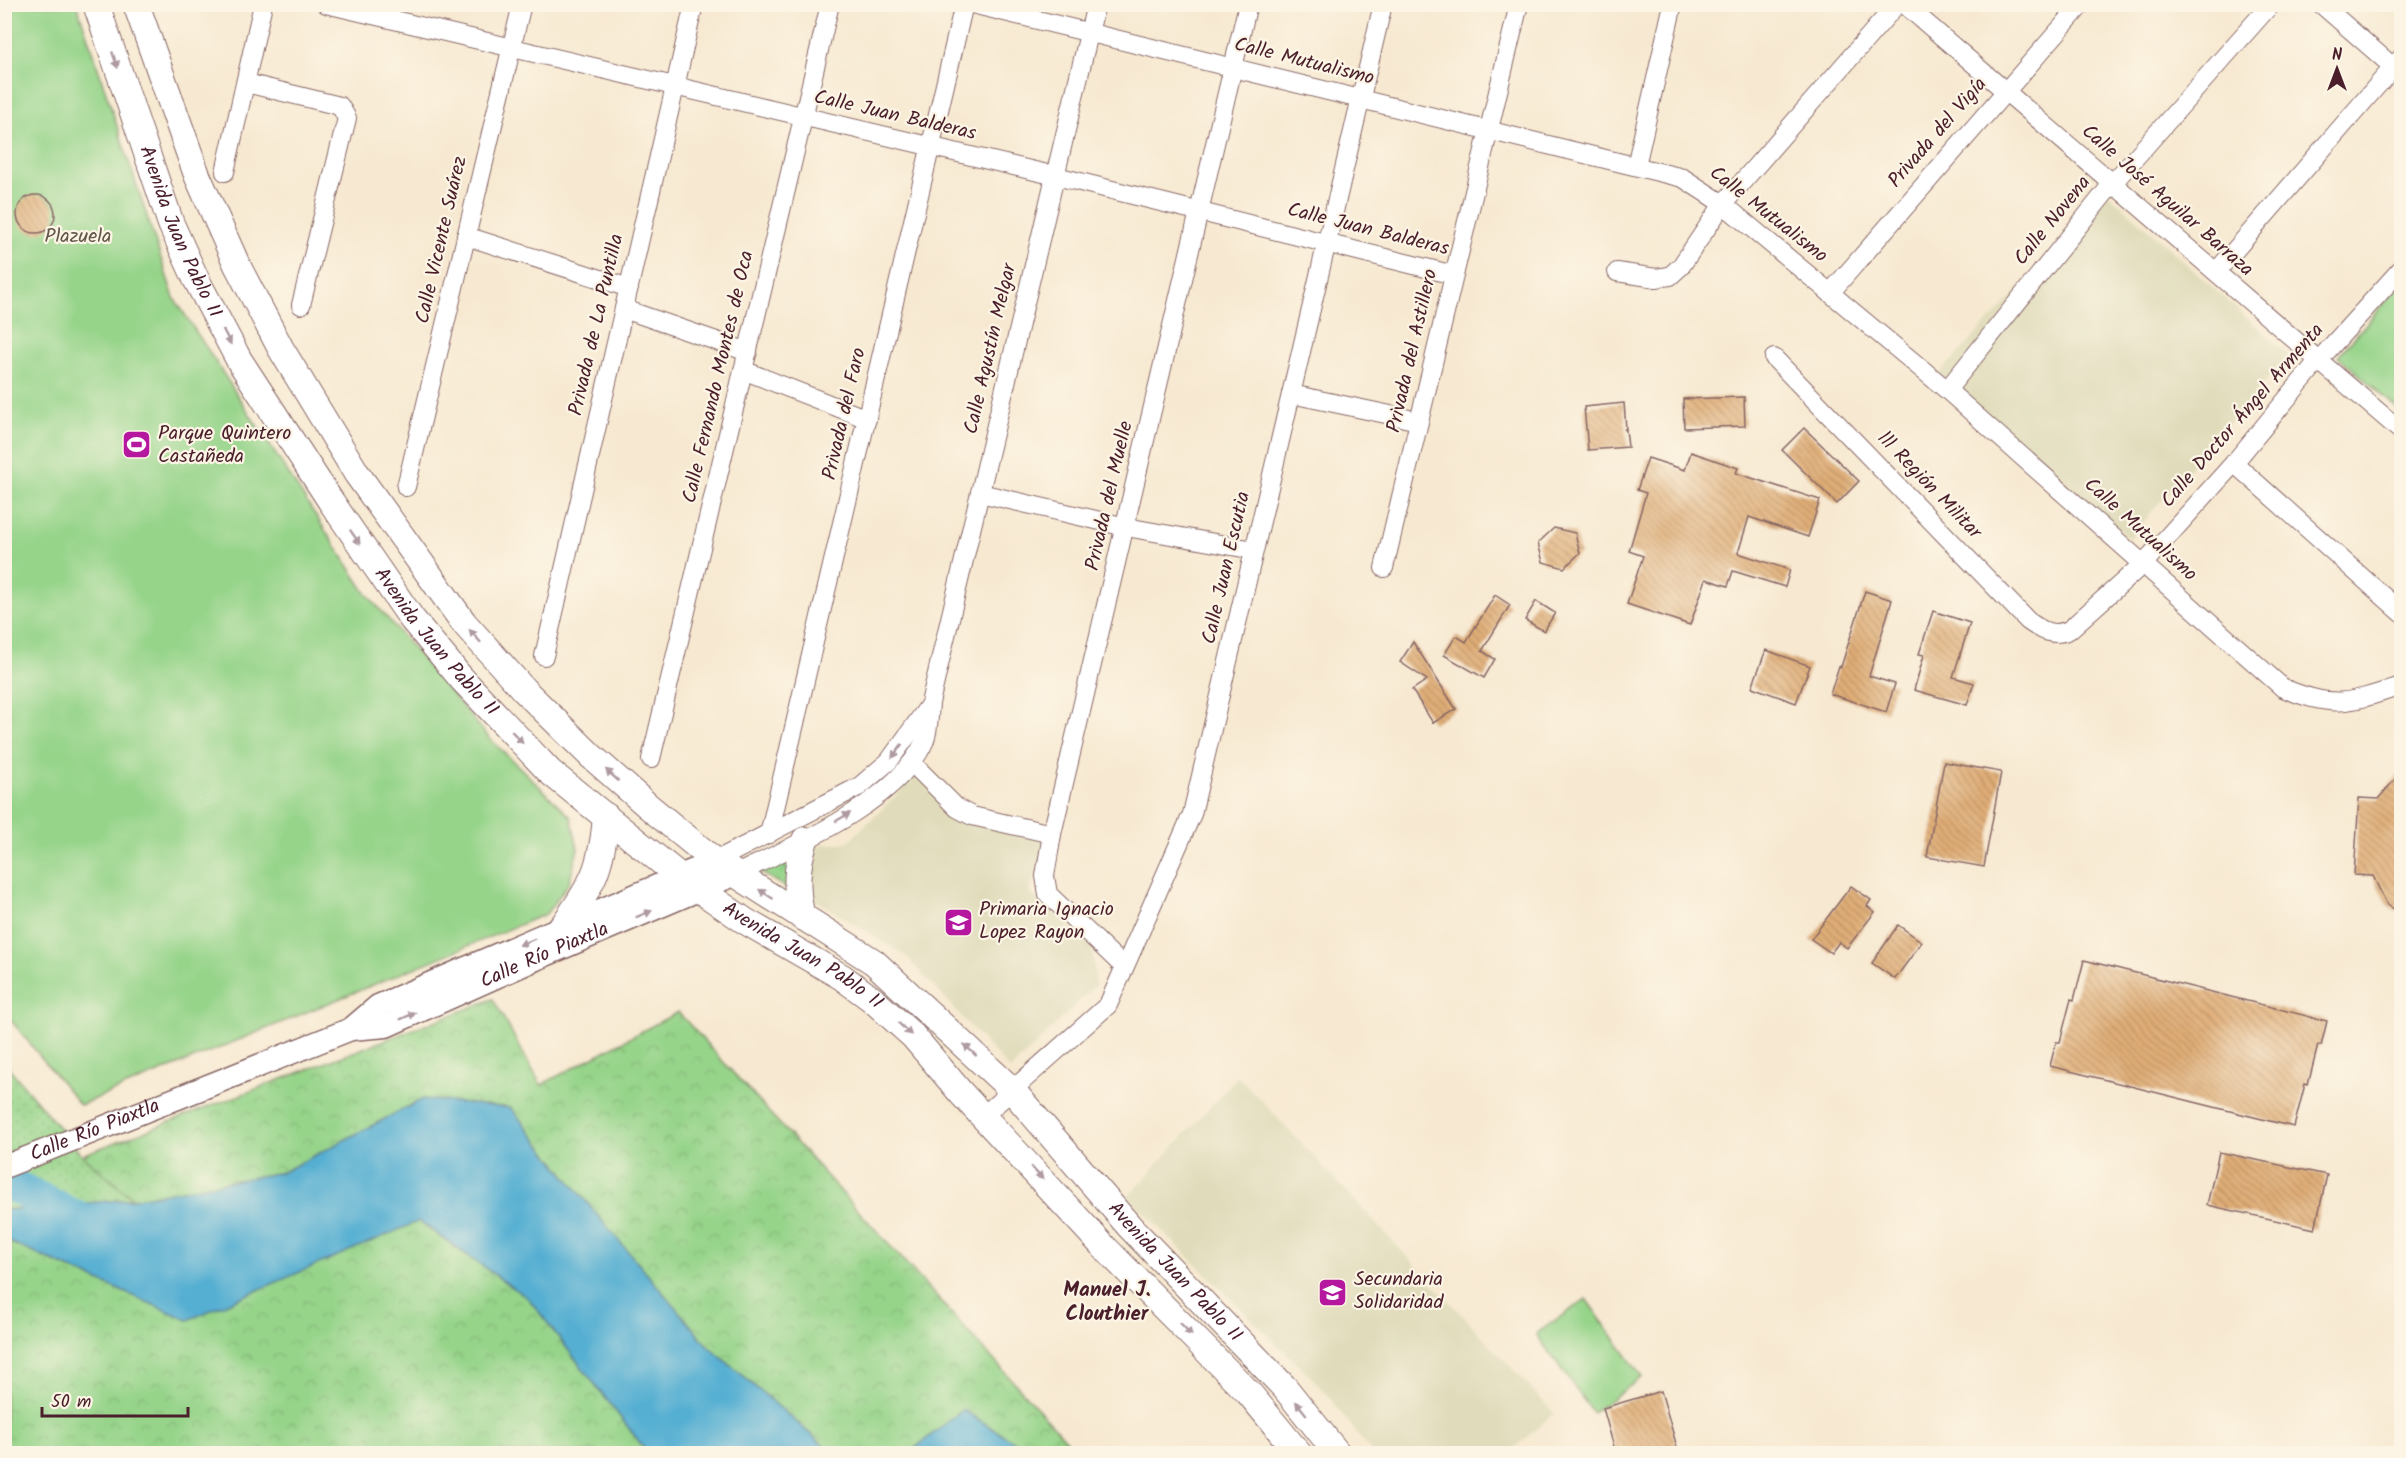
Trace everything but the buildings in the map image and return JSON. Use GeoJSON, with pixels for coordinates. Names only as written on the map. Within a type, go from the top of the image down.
{"type":"FeatureCollection","features":[{"type":"Feature","properties":{"kind":"main road","name":"Avenida Juan Pablo II"},"geometry":{"type":"LineString","coordinates":[[96,4],[171,225],[196,279],[239,360],[330,500],[412,619],[461,678],[550,772],[678,875],[745,921],[842,977],[873,1000],[913,1036],[1103,1246],[1250,1394],[1299,1454]]}},
{"type":"Feature","properties":{"kind":"main road","name":"Avenida Juan Pablo II"},"geometry":{"type":"LineString","coordinates":[[136,4],[197,175],[237,265],[281,349],[357,474],[464,623],[524,690],[591,756],[648,806],[726,868],[881,968],[1012,1090],[1130,1227],[1285,1388],[1338,1454]]}},
{"type":"Feature","properties":{"kind":"main road"},"geometry":{"type":"LineString","coordinates":[[330,500],[357,474]]}},
{"type":"Feature","properties":{"kind":"main road"},"geometry":{"type":"LineString","coordinates":[[562,927],[584,896],[598,869],[604,843],[606,816]]}},
{"type":"Feature","properties":{"kind":"main road"},"geometry":{"type":"LineString","coordinates":[[802,917],[796,873],[805,840]]}},
{"type":"Feature","properties":{"kind":"main road"},"geometry":{"type":"LineString","coordinates":[[1154,1296],[1178,1277]]}},
{"type":"Feature","properties":{"kind":"street"},"geometry":{"type":"LineString","coordinates":[[225,172],[263,4]]}},
{"type":"Feature","properties":{"kind":"street","name":"Calle Juan Balderas"},"geometry":{"type":"LineString","coordinates":[[326,4],[1056,176],[1454,275]]}},
{"type":"Feature","properties":{"kind":"street","name":"Calle Vicente Suárez"},"geometry":{"type":"LineString","coordinates":[[406,487],[522,4]]}},
{"type":"Feature","properties":{"kind":"street","name":"Privada de La Puntilla"},"geometry":{"type":"LineString","coordinates":[[544,656],[694,4]]}},
{"type":"Feature","properties":{"kind":"street","name":"Calle Fernando Montes de Oca"},"geometry":{"type":"LineString","coordinates":[[651,759],[830,4]]}},
{"type":"Feature","properties":{"kind":"street","name":"Privada del Faro"},"geometry":{"type":"LineString","coordinates":[[769,834],[964,4]]}},
{"type":"Feature","properties":{"kind":"street","name":"Calle Mutualismo"},"geometry":{"type":"LineString","coordinates":[[972,4],[1683,178],[1723,204],[1947,390],[2283,688],[2307,698],[2332,702],[2357,700],[2402,684]]}},
{"type":"Feature","properties":{"kind":"street","name":"Calle Agustín Melgar"},"geometry":{"type":"LineString","coordinates":[[726,868],[805,840],[875,798],[912,763],[926,738],[930,703],[1096,4]]}},
{"type":"Feature","properties":{"kind":"street","name":"Privada del Muelle"},"geometry":{"type":"LineString","coordinates":[[1124,967],[1048,894],[1045,876],[1052,834],[1248,4]]}},
{"type":"Feature","properties":{"kind":"street","name":"Calle Juan Escutia"},"geometry":{"type":"LineString","coordinates":[[1012,1090],[1108,1005],[1192,814],[1383,4]]}},
{"type":"Feature","properties":{"kind":"street","name":"Privada del Astillero"},"geometry":{"type":"LineString","coordinates":[[1384,568],[1519,4]]}},
{"type":"Feature","properties":{"kind":"street"},"geometry":{"type":"LineString","coordinates":[[1636,166],[1673,4]]}},
{"type":"Feature","properties":{"kind":"street"},"geometry":{"type":"LineString","coordinates":[[1617,272],[1656,278],[1670,276],[1681,266],[1723,204],[1897,4]]}},
{"type":"Feature","properties":{"kind":"street","name":"Calle José Aguilar Barraza"},"geometry":{"type":"LineString","coordinates":[[1904,4],[2402,432]]}},
{"type":"Feature","properties":{"kind":"street","name":"Privada del Vigía"},"geometry":{"type":"LineString","coordinates":[[1830,293],[2082,4]]}},
{"type":"Feature","properties":{"kind":"street","name":"Calle Novena"},"geometry":{"type":"LineString","coordinates":[[1947,390],[2112,184],[2271,4]]}},
{"type":"Feature","properties":{"kind":"street"},"geometry":{"type":"LineString","coordinates":[[2216,272],[2398,66],[2321,4]]}},
{"type":"Feature","properties":{"kind":"street"},"geometry":{"type":"LineString","coordinates":[[246,83],[340,106],[346,118],[301,305]]}},
{"type":"Feature","properties":{"kind":"street"},"geometry":{"type":"LineString","coordinates":[[466,236],[629,288]]}},
{"type":"Feature","properties":{"kind":"street","name":"Calle Doctor Ángel Armenta"},"geometry":{"type":"LineString","coordinates":[[2059,635],[2069,630],[2144,563],[2234,463],[2318,361],[2402,268]]}},
{"type":"Feature","properties":{"kind":"street"},"geometry":{"type":"LineString","coordinates":[[624,309],[748,352]]}},
{"type":"Feature","properties":{"kind":"street","name":"lll Región Militar"},"geometry":{"type":"LineString","coordinates":[[1774,358],[2028,621],[2039,629],[2059,635]]}},
{"type":"Feature","properties":{"kind":"street"},"geometry":{"type":"LineString","coordinates":[[743,370],[867,419]]}},
{"type":"Feature","properties":{"kind":"street"},"geometry":{"type":"LineString","coordinates":[[1291,394],[1419,421]]}},
{"type":"Feature","properties":{"kind":"street"},"geometry":{"type":"LineString","coordinates":[[2234,463],[2402,613]]}},
{"type":"Feature","properties":{"kind":"street"},"geometry":{"type":"LineString","coordinates":[[980,493],[1126,527],[1254,550]]}},
{"type":"Feature","properties":{"kind":"street","name":"Calle Agustín Melgar"},"geometry":{"type":"LineString","coordinates":[[726,868],[769,834],[860,786],[889,761],[930,703]]}},
{"type":"Feature","properties":{"kind":"street"},"geometry":{"type":"LineString","coordinates":[[912,763],[957,808],[972,816],[1052,834]]}},
{"type":"Feature","properties":{"kind":"street","name":"Calle Río Piaxtla"},"geometry":{"type":"LineString","coordinates":[[351,1029],[378,1006],[678,875],[726,868]]}},
{"type":"Feature","properties":{"kind":"street","name":"Calle Río Piaxtla"},"geometry":{"type":"LineString","coordinates":[[4,1167],[351,1029],[386,1026],[536,958],[702,890],[726,868]]}},
{"type":"Feature","properties":{"kind":"street"},"geometry":{"type":"LineString","coordinates":[[983,1116],[1012,1090]]}},
{"type":"Feature","properties":{"kind":"shaded area"},"geometry":{"type":"Polygon","coordinates":[[[2109,194],[2288,355],[2129,538],[1938,375],[2109,194]]]}},
{"type":"Feature","properties":{"kind":"shaded area","name":"Primaria Ignacio Lopez Rayon"},"geometry":{"type":"Polygon","coordinates":[[[917,775],[967,822],[1048,842],[1029,893],[1092,945],[1095,985],[1010,1070],[906,956],[814,899],[810,860],[820,845],[848,842],[917,775]]]}},
{"type":"Feature","properties":{"kind":"shaded area","name":"Secundaria Solidaridad"},"geometry":{"type":"Polygon","coordinates":[[[1238,1076],[1554,1413],[1509,1453],[1372,1453],[1321,1387],[1128,1197],[1238,1076]]]}},
{"type":"Feature","properties":{"kind":"green space","name":"Parque Quintero Castañeda"},"geometry":{"type":"Polygon","coordinates":[[[4,5],[77,5],[174,298],[366,593],[490,739],[571,817],[578,849],[569,883],[546,914],[80,1105],[5,1013],[4,5]]]}},
{"type":"Feature","properties":{"kind":"green space"},"geometry":{"type":"Polygon","coordinates":[[[2401,284],[2401,412],[2338,356],[2401,284]]]}},
{"type":"Feature","properties":{"kind":"green space"},"geometry":{"type":"Polygon","coordinates":[[[790,855],[788,889],[757,870],[790,855]]]}},
{"type":"Feature","properties":{"kind":"green space"},"geometry":{"type":"Polygon","coordinates":[[[493,999],[541,1085],[678,1012],[1078,1453],[1032,1453],[963,1410],[909,1453],[837,1454],[830,1451],[708,1346],[598,1216],[511,1108],[423,1099],[283,1172],[133,1199],[82,1155],[493,999]]]}},
{"type":"Feature","properties":{"kind":"green space"},"geometry":{"type":"Polygon","coordinates":[[[4,1062],[82,1155],[133,1199],[5,1210],[4,1062]]]}},
{"type":"Feature","properties":{"kind":"green space"},"geometry":{"type":"Polygon","coordinates":[[[418,1221],[529,1299],[648,1453],[5,1453],[4,1240],[188,1320],[418,1221]]]}},
{"type":"Feature","properties":{"kind":"green space"},"geometry":{"type":"Polygon","coordinates":[[[1586,1299],[1642,1377],[1593,1413],[1536,1334],[1586,1299]]]}},
{"type":"Feature","properties":{"kind":"water"},"geometry":{"type":"Polygon","coordinates":[[[423,1099],[511,1108],[598,1216],[708,1346],[830,1451],[837,1453],[648,1453],[529,1299],[419,1221],[188,1320],[5,1240],[5,1210],[133,1199],[283,1172],[423,1099]]]}},
{"type":"Feature","properties":{"kind":"water"},"geometry":{"type":"Polygon","coordinates":[[[963,1410],[1032,1453],[909,1453],[963,1410]]]}},
{"type":"Feature","properties":{"kind":"waterway"},"geometry":{"type":"LineString","coordinates":[[4,1181],[93,1226]]}},
{"type":"Feature","properties":{"kind":"place","name":"Parque Quintero Castañeda"},"geometry":{"type":"Point","coordinates":[137,445]}},
{"type":"Feature","properties":{"kind":"place","name":"Primaria Ignacio Lopez Rayon"},"geometry":{"type":"Point","coordinates":[958,922]}},
{"type":"Feature","properties":{"kind":"place","name":"Secundaria Solidaridad"},"geometry":{"type":"Point","coordinates":[1333,1292]}},
{"type":"Feature","properties":{"kind":"district","name":"Manuel J. Clouthier"},"geometry":{"type":"Point","coordinates":[1107,1302]}},
{"type":"Feature","properties":{"kind":"park label","name":"Plazuela"},"geometry":{"type":"Point","coordinates":[78,237]}}]}
